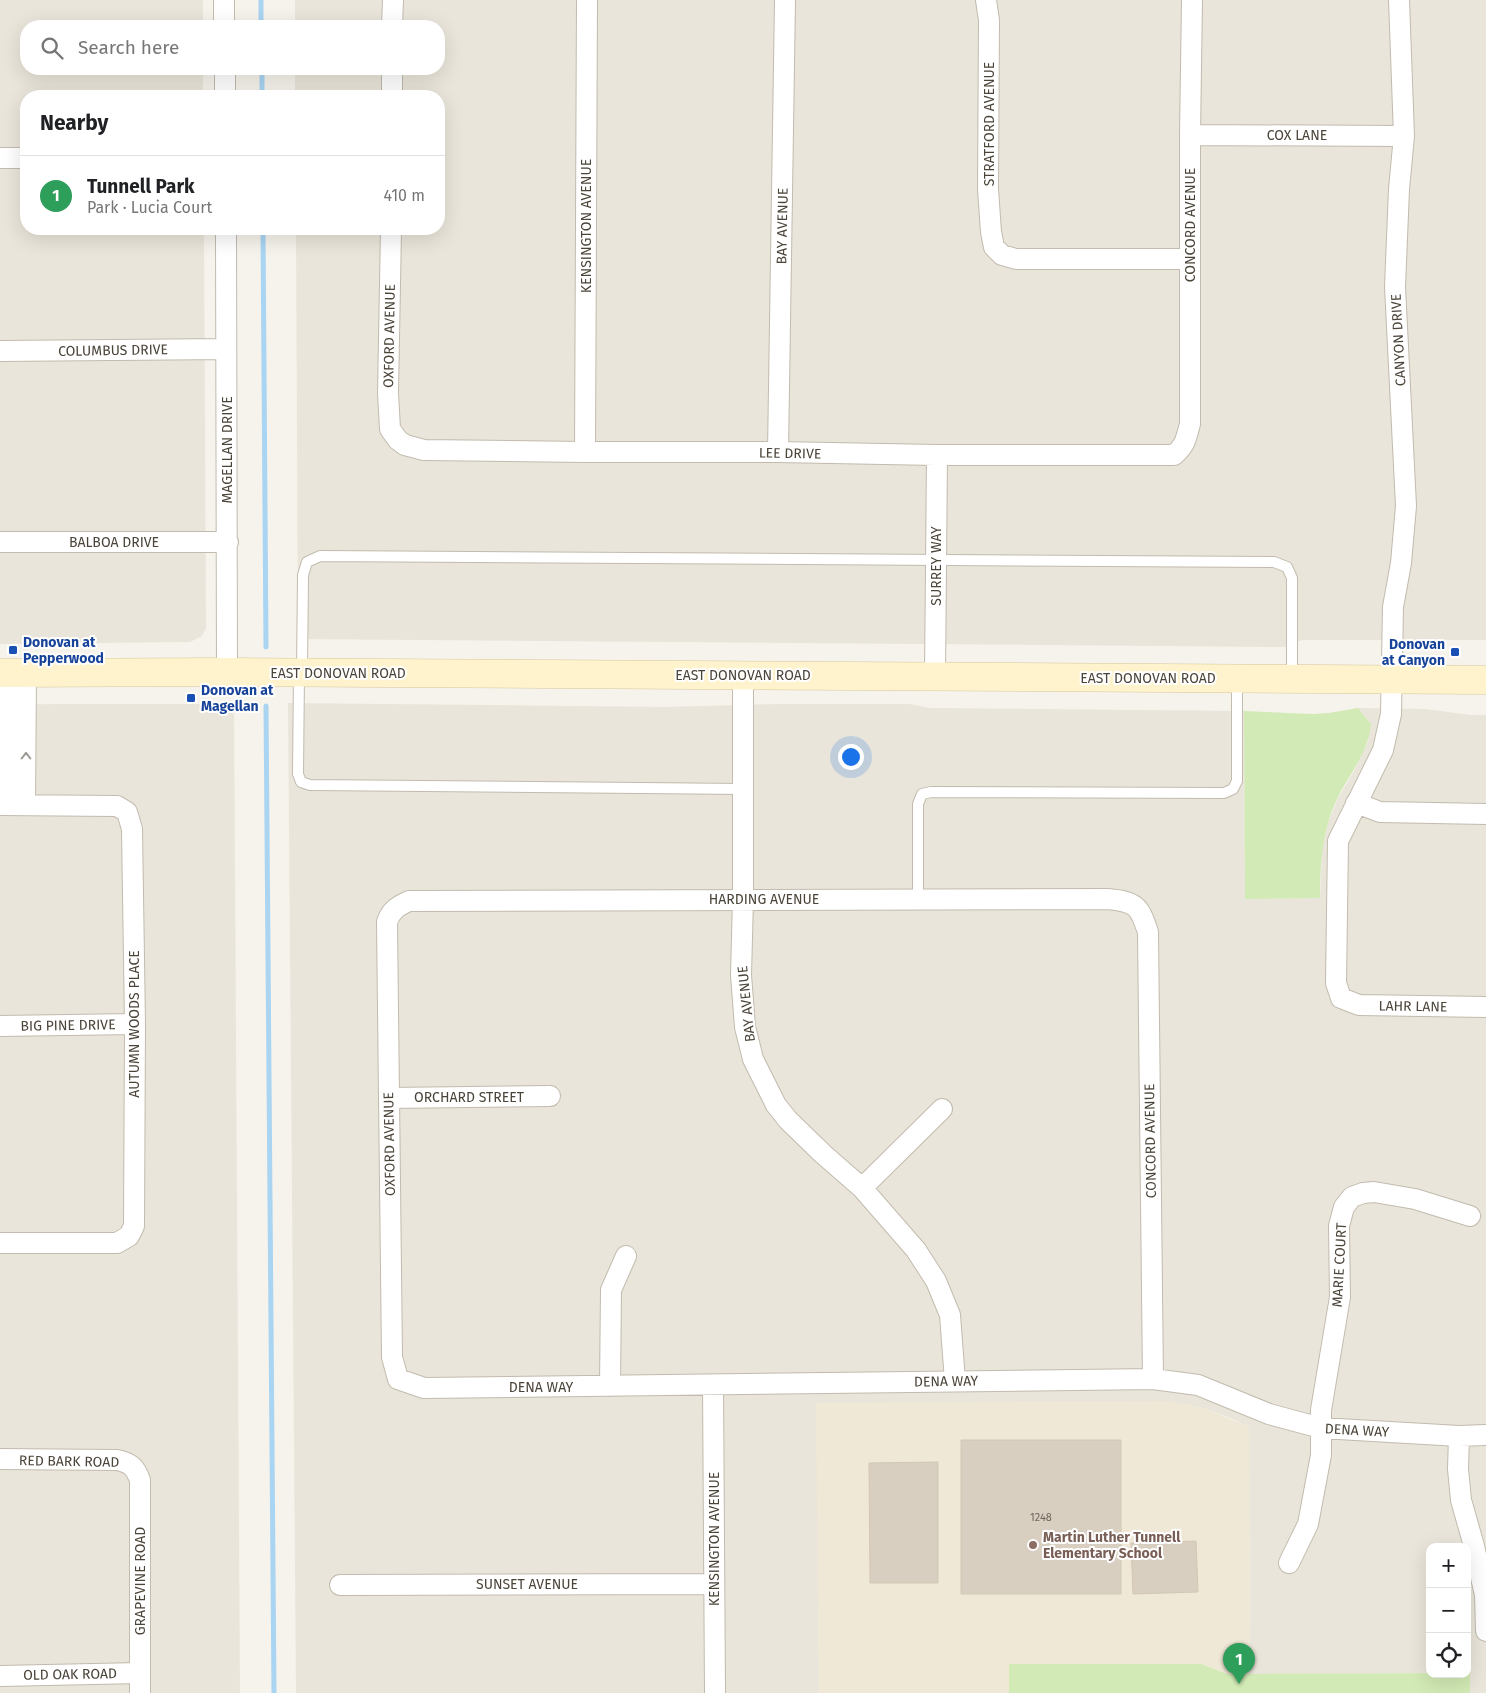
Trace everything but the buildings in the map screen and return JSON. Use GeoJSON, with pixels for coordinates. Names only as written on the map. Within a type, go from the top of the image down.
{"type":"FeatureCollection","features":[{"type":"Feature","properties":{"kind":"street"},"geometry":{"type":"LineString","coordinates":[[224,0],[224,20]]}},
{"type":"Feature","properties":{"kind":"street"},"geometry":{"type":"LineString","coordinates":[[392,20],[393,0]]}},
{"type":"Feature","properties":{"kind":"street","name":"KENSINGTON AVENUE"},"geometry":{"type":"LineString","coordinates":[[585,452],[587,0]]}},
{"type":"Feature","properties":{"kind":"street","name":"BAY AVENUE"},"geometry":{"type":"LineString","coordinates":[[778,452],[785,0]]}},
{"type":"Feature","properties":{"kind":"street","name":"STRATFORD AVENUE"},"geometry":{"type":"LineString","coordinates":[[986,0],[989,20],[988,188],[994,247],[1002,255],[1016,259],[1190,259]]}},
{"type":"Feature","properties":{"kind":"street","name":"CONCORD AVENUE"},"geometry":{"type":"LineString","coordinates":[[1182,448],[1190,424],[1192,0]]}},
{"type":"Feature","properties":{"kind":"street","name":"CANYON DRIVE"},"geometry":{"type":"LineString","coordinates":[[1341,998],[1336,983],[1338,842],[1383,750],[1391,714],[1394,607],[1401,563],[1406,506],[1395,287],[1399,189],[1404,136],[1399,0]]}},
{"type":"Feature","properties":{"kind":"street"},"geometry":{"type":"LineString","coordinates":[[225,75],[225,90]]}},
{"type":"Feature","properties":{"kind":"street"},"geometry":{"type":"LineString","coordinates":[[392,75],[392,90]]}},
{"type":"Feature","properties":{"kind":"street","name":"COX LANE"},"geometry":{"type":"LineString","coordinates":[[1190,135],[1404,136]]}},
{"type":"Feature","properties":{"kind":"street"},"geometry":{"type":"LineString","coordinates":[[0,158],[20,158]]}},
{"type":"Feature","properties":{"kind":"street","name":"MAGELLAN DRIVE"},"geometry":{"type":"LineString","coordinates":[[226,235],[228,672]]}},
{"type":"Feature","properties":{"kind":"street","name":"OXFORD AVENUE"},"geometry":{"type":"LineString","coordinates":[[391,235],[388,393],[390,428],[398,440]]}},
{"type":"Feature","properties":{"kind":"street","name":"COLUMBUS DRIVE"},"geometry":{"type":"LineString","coordinates":[[0,351],[226,349]]}},
{"type":"Feature","properties":{"kind":"street","name":"LEE DRIVE"},"geometry":{"type":"LineString","coordinates":[[398,440],[405,445],[424,450],[585,452],[1174,455],[1182,448]]}},
{"type":"Feature","properties":{"kind":"street","name":"SURREY WAY"},"geometry":{"type":"LineString","coordinates":[[935,677],[937,455]]}},
{"type":"Feature","properties":{"kind":"street","name":"BALBOA DRIVE"},"geometry":{"type":"LineString","coordinates":[[0,542],[228,542]]}},
{"type":"Feature","properties":{"kind":"street","name":"EAST DONOVAN ROAD"},"geometry":{"type":"LineString","coordinates":[[11,673],[300,672],[1486,680]]}},
{"type":"Feature","properties":{"kind":"street"},"geometry":{"type":"LineString","coordinates":[[11,673],[11,805]]}},
{"type":"Feature","properties":{"kind":"street","name":"BAY AVENUE"},"geometry":{"type":"LineString","coordinates":[[743,675],[744,789],[741,975],[745,1027],[753,1059],[776,1105],[788,1120],[862,1188],[916,1250],[936,1281],[950,1315],[955,1381]]}},
{"type":"Feature","properties":{"kind":"street"},"geometry":{"type":"LineString","coordinates":[[1356,803],[1380,812],[1486,814]]}},
{"type":"Feature","properties":{"kind":"street","name":"AUTUMN WOODS PLACE"},"geometry":{"type":"LineString","coordinates":[[0,1244],[117,1243],[129,1236],[134,1226],[135,1024],[132,829],[127,812],[117,806],[11,805]]}},
{"type":"Feature","properties":{"kind":"street","name":"HARDING AVENUE"},"geometry":{"type":"LineString","coordinates":[[393,910],[409,901],[918,898],[1108,899],[1124,901],[1136,906]]}},
{"type":"Feature","properties":{"kind":"street","name":"CONCORD AVENUE"},"geometry":{"type":"LineString","coordinates":[[1136,906],[1143,916],[1148,932],[1153,1379]]}},
{"type":"Feature","properties":{"kind":"street","name":"OXFORD AVENUE"},"geometry":{"type":"LineString","coordinates":[[393,910],[387,922],[392,1357],[398,1379]]}},
{"type":"Feature","properties":{"kind":"street","name":"LAHR LANE"},"geometry":{"type":"LineString","coordinates":[[1341,998],[1360,1005],[1486,1007]]}},
{"type":"Feature","properties":{"kind":"street","name":"BIG PINE DRIVE"},"geometry":{"type":"LineString","coordinates":[[0,1026],[135,1024]]}},
{"type":"Feature","properties":{"kind":"street","name":"ORCHARD STREET"},"geometry":{"type":"LineString","coordinates":[[389,1098],[550,1096]]}},
{"type":"Feature","properties":{"kind":"street"},"geometry":{"type":"LineString","coordinates":[[862,1188],[942,1109]]}},
{"type":"Feature","properties":{"kind":"street","name":"MARIE COURT"},"geometry":{"type":"LineString","coordinates":[[1288,1563],[1308,1524],[1321,1455],[1321,1410],[1340,1297],[1339,1226],[1344,1207],[1352,1197],[1363,1192],[1374,1192],[1415,1199],[1470,1216]]}},
{"type":"Feature","properties":{"kind":"street"},"geometry":{"type":"LineString","coordinates":[[610,1386],[612,1290],[626,1256]]}},
{"type":"Feature","properties":{"kind":"street","name":"DENA WAY"},"geometry":{"type":"LineString","coordinates":[[398,1379],[424,1388],[1153,1379],[1198,1385],[1268,1414],[1321,1428],[1459,1436],[1486,1435]]}},
{"type":"Feature","properties":{"kind":"street","name":"KENSINGTON AVENUE"},"geometry":{"type":"LineString","coordinates":[[713,1385],[715,1693]]}},
{"type":"Feature","properties":{"kind":"street"},"geometry":{"type":"LineString","coordinates":[[1459,1436],[1458,1469],[1461,1500],[1485,1595],[1486,1631]]}},
{"type":"Feature","properties":{"kind":"street","name":"RED BARK ROAD"},"geometry":{"type":"LineString","coordinates":[[0,1459],[117,1460],[129,1463],[136,1469]]}},
{"type":"Feature","properties":{"kind":"street","name":"GRAPEVINE ROAD"},"geometry":{"type":"LineString","coordinates":[[136,1469],[140,1480],[140,1693]]}},
{"type":"Feature","properties":{"kind":"street","name":"SUNSET AVENUE"},"geometry":{"type":"LineString","coordinates":[[340,1585],[714,1584]]}},
{"type":"Feature","properties":{"kind":"street","name":"OLD OAK ROAD"},"geometry":{"type":"LineString","coordinates":[[0,1676],[140,1673]]}},
{"type":"Feature","properties":{"kind":"lane"},"geometry":{"type":"LineString","coordinates":[[744,789],[310,785],[301,782],[298,774],[300,672],[303,575],[307,562],[320,556],[1274,562],[1287,567],[1292,578],[1292,679]]}},
{"type":"Feature","properties":{"kind":"lane"},"geometry":{"type":"LineString","coordinates":[[918,898],[918,804],[922,794],[930,792],[1224,793],[1233,789],[1237,781],[1237,678]]}},
{"type":"Feature","properties":{"kind":"shaded area"},"geometry":{"type":"Polygon","coordinates":[[[0,0],[203,0],[203,20],[20,20],[20,75],[203,75],[203,90],[20,90],[20,235],[204,235],[206,628],[202,636],[190,642],[0,644],[0,0]]]}},
{"type":"Feature","properties":{"kind":"shaded area"},"geometry":{"type":"Polygon","coordinates":[[[295,0],[1486,0],[1486,640],[1302,640],[1285,647],[298,639],[296,235],[445,235],[445,90],[295,90],[295,75],[445,75],[445,20],[295,20],[295,0]]]}},
{"type":"Feature","properties":{"kind":"shaded area"},"geometry":{"type":"Polygon","coordinates":[[[288,703],[666,707],[777,704],[909,704],[930,708],[1244,711],[1245,899],[1320,898],[1322,849],[1328,823],[1337,800],[1368,742],[1371,724],[1358,708],[1425,709],[1486,715],[1486,1693],[1470,1693],[1471,1543],[1426,1543],[1426,1673],[1250,1674],[1249,1427],[1228,1417],[1185,1404],[817,1403],[819,1693],[296,1693],[288,703]]]}},
{"type":"Feature","properties":{"kind":"shaded area"},"geometry":{"type":"Polygon","coordinates":[[[234,704],[240,1693],[0,1693],[0,705],[234,704]]]}},
{"type":"Feature","properties":{"kind":"shaded area","name":"Martin Luther Tunnell Elementary School"},"geometry":{"type":"Polygon","coordinates":[[[1167,1401],[1209,1410],[1249,1427],[1250,1674],[1227,1674],[1201,1664],[1009,1664],[1009,1693],[819,1693],[816,1403],[1167,1401]]]}},
{"type":"Feature","properties":{"kind":"green space"},"geometry":{"type":"Polygon","coordinates":[[[1358,708],[1371,724],[1369,735],[1362,754],[1331,813],[1321,861],[1320,898],[1245,899],[1244,711],[1313,714],[1358,708]]]}},
{"type":"Feature","properties":{"kind":"green space"},"geometry":{"type":"Polygon","coordinates":[[[1009,1664],[1201,1664],[1227,1674],[1426,1673],[1426,1678],[1470,1678],[1470,1693],[1009,1693],[1009,1664]]]}},
{"type":"Feature","properties":{"kind":"waterway"},"geometry":{"type":"LineString","coordinates":[[261,0],[261,20]]}},
{"type":"Feature","properties":{"kind":"waterway"},"geometry":{"type":"LineString","coordinates":[[262,75],[262,90]]}},
{"type":"Feature","properties":{"kind":"waterway"},"geometry":{"type":"LineString","coordinates":[[263,235],[266,647]]}},
{"type":"Feature","properties":{"kind":"waterway"},"geometry":{"type":"LineString","coordinates":[[266,706],[274,1693]]}},
{"type":"Feature","properties":{"kind":"place","name":"Donovan at Pepperwood"},"geometry":{"type":"Point","coordinates":[13,650]}},
{"type":"Feature","properties":{"kind":"place","name":"Donovan at Canyon"},"geometry":{"type":"Point","coordinates":[1455,652]}},
{"type":"Feature","properties":{"kind":"place","name":"Donovan at Magellan"},"geometry":{"type":"Point","coordinates":[191,698]}},
{"type":"Feature","properties":{"kind":"place","name":"Martin Luther Tunnell Elementary School"},"geometry":{"type":"Point","coordinates":[1033,1545]}},
{"type":"Feature","properties":{"kind":"place","name":"Tunnell Park"},"geometry":{"type":"Point","coordinates":[1239,1684]}}]}
